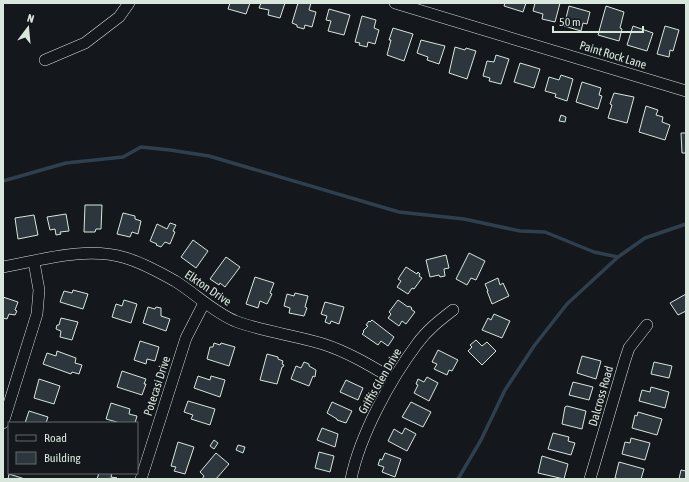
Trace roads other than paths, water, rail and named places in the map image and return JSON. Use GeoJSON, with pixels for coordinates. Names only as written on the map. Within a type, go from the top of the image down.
{"type":"FeatureCollection","features":[{"type":"Feature","properties":{"kind":"street"},"geometry":{"type":"LineString","coordinates":[[45,60],[85,43],[119,17],[128,3]]}},
{"type":"Feature","properties":{"kind":"street","name":"Paint Rock Lane"},"geometry":{"type":"LineString","coordinates":[[395,3],[686,91]]}},
{"type":"Feature","properties":{"kind":"street","name":"Elkton Drive"},"geometry":{"type":"LineString","coordinates":[[3,267],[84,254],[124,257],[142,263],[158,271],[178,283],[204,304],[233,320],[250,326],[322,344],[344,352],[394,379]]}},
{"type":"Feature","properties":{"kind":"street"},"geometry":{"type":"LineString","coordinates":[[3,423],[37,314],[39,290],[34,262]]}},
{"type":"Feature","properties":{"kind":"street","name":"Potecasi Drive"},"geometry":{"type":"LineString","coordinates":[[141,479],[186,338],[204,304]]}},
{"type":"Feature","properties":{"kind":"street","name":"Griffis Glen Drive"},"geometry":{"type":"LineString","coordinates":[[351,479],[355,459],[370,424],[394,379],[417,343],[432,327],[453,310]]}},
{"type":"Feature","properties":{"kind":"street","name":"Dalcross Road"},"geometry":{"type":"LineString","coordinates":[[590,479],[629,348],[647,325]]}},
{"type":"Feature","properties":{"kind":"waterway"},"geometry":{"type":"LineString","coordinates":[[3,181],[66,163],[123,157],[141,147],[170,150],[209,156],[399,212],[464,219],[520,231],[545,232],[594,252],[618,257]]}},
{"type":"Feature","properties":{"kind":"waterway"},"geometry":{"type":"LineString","coordinates":[[458,479],[481,440],[505,390],[534,346],[567,304],[618,257],[645,238],[686,224]]}}]}
